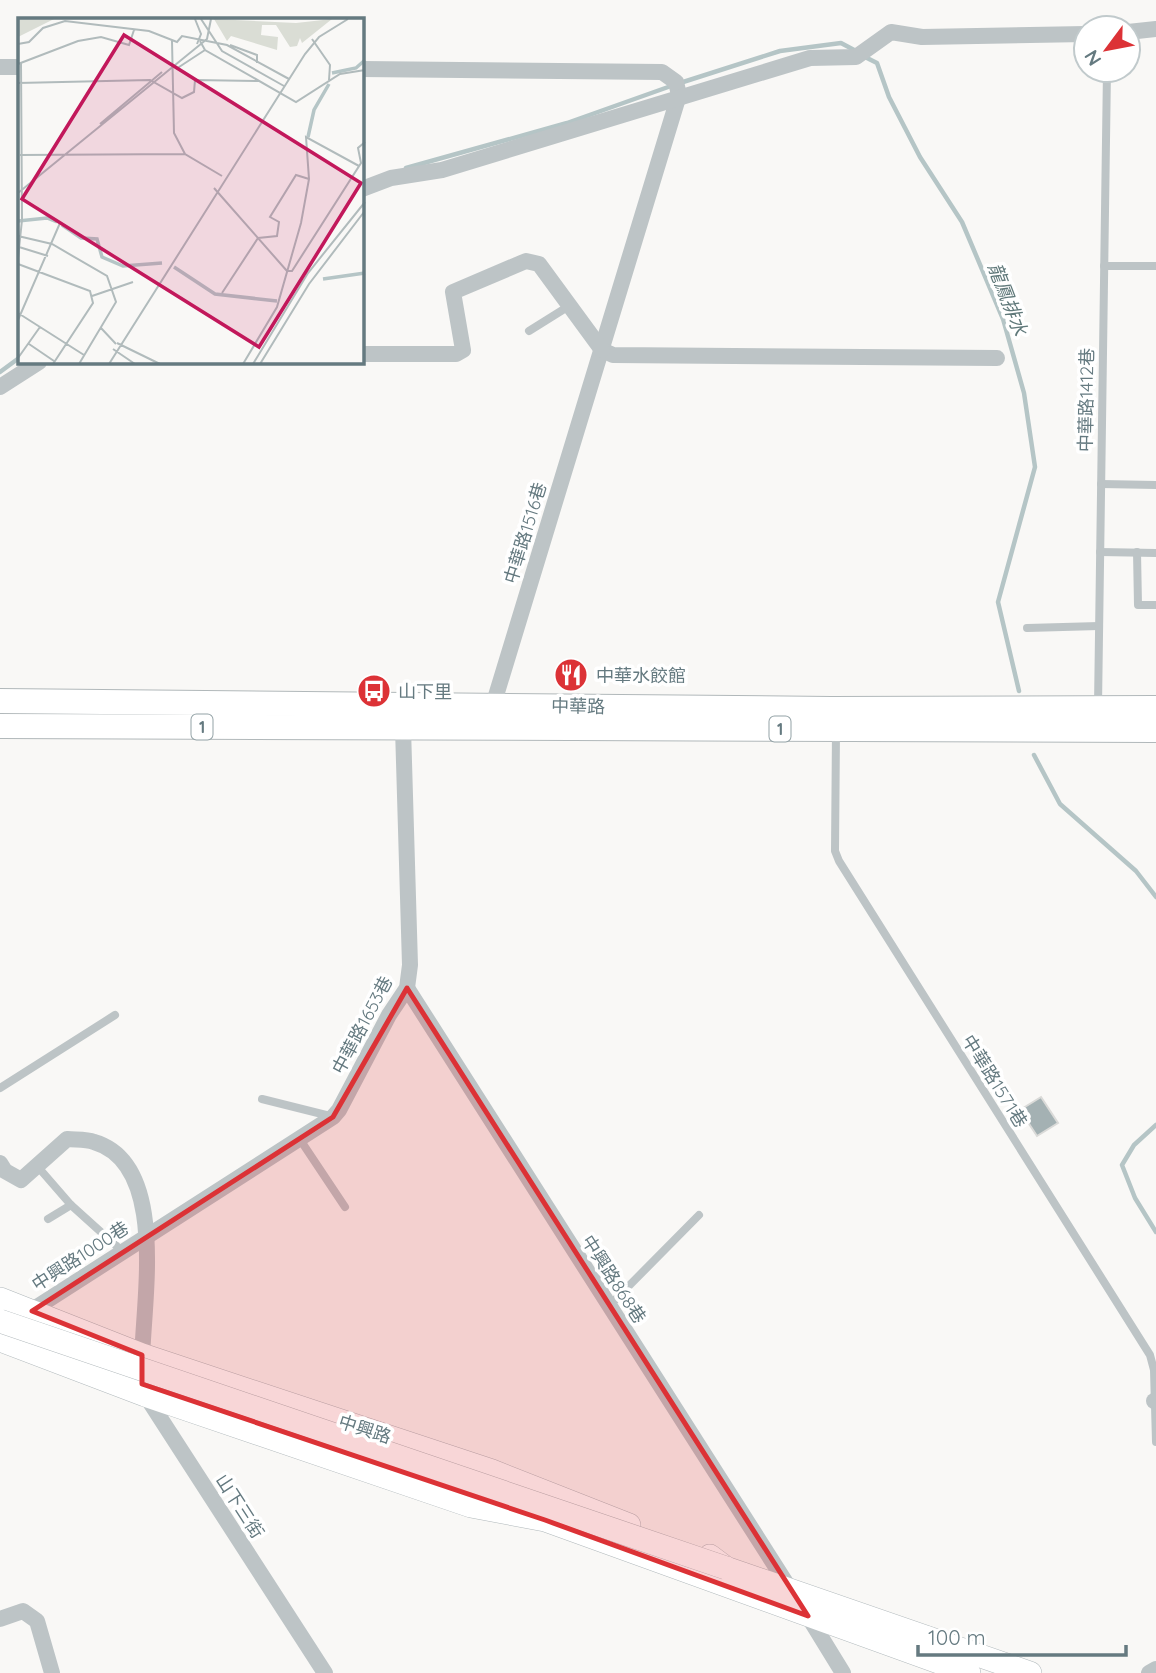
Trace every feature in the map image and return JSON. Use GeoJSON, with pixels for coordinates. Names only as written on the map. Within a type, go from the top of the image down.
{"type":"FeatureCollection","features":[{"type":"Feature","properties":{"kind":"main road","name":"中華路"},"geometry":{"type":"LineString","coordinates":[[0,701],[403,717]]}},
{"type":"Feature","properties":{"kind":"main road","name":"中華路"},"geometry":{"type":"LineString","coordinates":[[491,717],[836,729],[1097,719],[1156,708]]}},
{"type":"Feature","properties":{"kind":"main road","name":"中華路"},"geometry":{"type":"LineString","coordinates":[[0,726],[403,717],[1097,719],[1156,730]]}},
{"type":"Feature","properties":{"kind":"street"},"geometry":{"type":"LineString","coordinates":[[364,188],[390,178],[442,170],[473,161],[679,95],[810,58],[856,57],[891,33],[922,37],[1072,34]]}},
{"type":"Feature","properties":{"kind":"street"},"geometry":{"type":"LineString","coordinates":[[0,67],[18,67]]}},
{"type":"Feature","properties":{"kind":"street"},"geometry":{"type":"LineString","coordinates":[[364,69],[662,72],[676,82],[679,95]]}},
{"type":"Feature","properties":{"kind":"street","name":"中華路1516巷"},"geometry":{"type":"LineString","coordinates":[[491,717],[679,95]]}},
{"type":"Feature","properties":{"kind":"street"},"geometry":{"type":"LineString","coordinates":[[364,354],[456,354],[463,350],[453,292],[526,261],[538,264],[602,350],[613,355],[997,358]]}},
{"type":"Feature","properties":{"kind":"street"},"geometry":{"type":"LineString","coordinates":[[0,387],[36,364]]}},
{"type":"Feature","properties":{"kind":"street","name":"中華路1653巷"},"geometry":{"type":"LineString","coordinates":[[149,1234],[333,1117],[407,988],[410,965],[403,717]]}},
{"type":"Feature","properties":{"kind":"street","name":"中興路868巷"},"geometry":{"type":"LineString","coordinates":[[407,988],[790,1589]]}},
{"type":"Feature","properties":{"kind":"street","name":"山下三街"},"geometry":{"type":"LineString","coordinates":[[38,1167],[67,1139],[96,1142],[123,1161],[134,1177],[149,1234],[142,1354],[145,1395],[326,1673]]}},
{"type":"Feature","properties":{"kind":"street"},"geometry":{"type":"LineString","coordinates":[[0,1163],[5,1171],[21,1180],[38,1167]]}},
{"type":"Feature","properties":{"kind":"street","name":"中興路1000巷"},"geometry":{"type":"LineString","coordinates":[[0,1330],[149,1234]]}},
{"type":"Feature","properties":{"kind":"street","name":"中興路"},"geometry":{"type":"LineString","coordinates":[[0,1299],[142,1354],[492,1471],[714,1558],[726,1568]]}},
{"type":"Feature","properties":{"kind":"street","name":"中興路"},"geometry":{"type":"LineString","coordinates":[[0,1321],[1030,1673]]}},
{"type":"Feature","properties":{"kind":"street","name":"中興路"},"geometry":{"type":"LineString","coordinates":[[0,1338],[145,1395],[471,1506],[545,1520]]}},
{"type":"Feature","properties":{"kind":"street","name":"中興路"},"geometry":{"type":"LineString","coordinates":[[0,1338],[545,1520],[969,1673]]}},
{"type":"Feature","properties":{"kind":"street"},"geometry":{"type":"LineString","coordinates":[[790,1589],[843,1673]]}},
{"type":"Feature","properties":{"kind":"street"},"geometry":{"type":"LineString","coordinates":[[0,1619],[23,1611],[37,1621],[51,1673]]}},
{"type":"Feature","properties":{"kind":"street"},"geometry":{"type":"LineString","coordinates":[[1149,1673],[1156,1669]]}},
{"type":"Feature","properties":{"kind":"lane","name":"中華路1412巷"},"geometry":{"type":"LineString","coordinates":[[1097,719],[1107,84]]}},
{"type":"Feature","properties":{"kind":"lane"},"geometry":{"type":"LineString","coordinates":[[1104,266],[1156,266]]}},
{"type":"Feature","properties":{"kind":"lane"},"geometry":{"type":"LineString","coordinates":[[529,331],[569,306]]}},
{"type":"Feature","properties":{"kind":"lane"},"geometry":{"type":"LineString","coordinates":[[1101,484],[1156,485]]}},
{"type":"Feature","properties":{"kind":"lane"},"geometry":{"type":"LineString","coordinates":[[1100,552],[1156,553]]}},
{"type":"Feature","properties":{"kind":"lane"},"geometry":{"type":"LineString","coordinates":[[1137,552],[1138,605],[1156,605]]}},
{"type":"Feature","properties":{"kind":"lane"},"geometry":{"type":"LineString","coordinates":[[1027,628],[1099,626]]}},
{"type":"Feature","properties":{"kind":"lane","name":"中華路1571巷"},"geometry":{"type":"LineString","coordinates":[[836,729],[835,851],[839,862],[1150,1355],[1154,1370],[1156,1442]]}},
{"type":"Feature","properties":{"kind":"lane"},"geometry":{"type":"LineString","coordinates":[[0,1088],[115,1015]]}},
{"type":"Feature","properties":{"kind":"lane"},"geometry":{"type":"LineString","coordinates":[[262,1099],[333,1117]]}},
{"type":"Feature","properties":{"kind":"lane"},"geometry":{"type":"LineString","coordinates":[[299,1138],[345,1207]]}},
{"type":"Feature","properties":{"kind":"lane"},"geometry":{"type":"LineString","coordinates":[[38,1167],[71,1205],[122,1251]]}},
{"type":"Feature","properties":{"kind":"lane"},"geometry":{"type":"LineString","coordinates":[[48,1219],[71,1205]]}},
{"type":"Feature","properties":{"kind":"lane"},"geometry":{"type":"LineString","coordinates":[[609,1306],[699,1215]]}},
{"type":"Feature","properties":{"kind":"highlighted area"},"geometry":{"type":"Polygon","coordinates":[[[407,988],[808,1616],[545,1520],[142,1384],[142,1355],[32,1311],[333,1117],[407,988]]]}},
{"type":"Feature","properties":{"kind":"building"},"geometry":{"type":"Polygon","coordinates":[[[1041,1097],[1058,1123],[1037,1136],[1020,1110],[1041,1097]]]}},
{"type":"Feature","properties":{"kind":"waterway","name":"龍鳳排水"},"geometry":{"type":"LineString","coordinates":[[680,83],[780,51],[841,43],[856,51]]}},
{"type":"Feature","properties":{"kind":"waterway","name":"龍鳳排水"},"geometry":{"type":"LineString","coordinates":[[863,56],[877,63],[889,97],[920,157],[962,222],[1003,319],[1024,393],[1035,467],[998,602],[1019,691]]}},
{"type":"Feature","properties":{"kind":"waterway"},"geometry":{"type":"LineString","coordinates":[[406,168],[567,123],[671,86]]}},
{"type":"Feature","properties":{"kind":"waterway"},"geometry":{"type":"LineString","coordinates":[[0,372],[18,359]]}},
{"type":"Feature","properties":{"kind":"waterway","name":"龍鳳排水"},"geometry":{"type":"LineString","coordinates":[[1034,755],[1060,804],[1136,871],[1156,897]]}},
{"type":"Feature","properties":{"kind":"waterway","name":"龍鳳排水"},"geometry":{"type":"LineString","coordinates":[[1156,1125],[1134,1145],[1122,1165],[1135,1198],[1156,1232]]}},
{"type":"Feature","properties":{"kind":"place","name":"中華水餃館"},"geometry":{"type":"Point","coordinates":[571,675]}},
{"type":"Feature","properties":{"kind":"place","name":"山下里"},"geometry":{"type":"Point","coordinates":[374,691]}}]}
